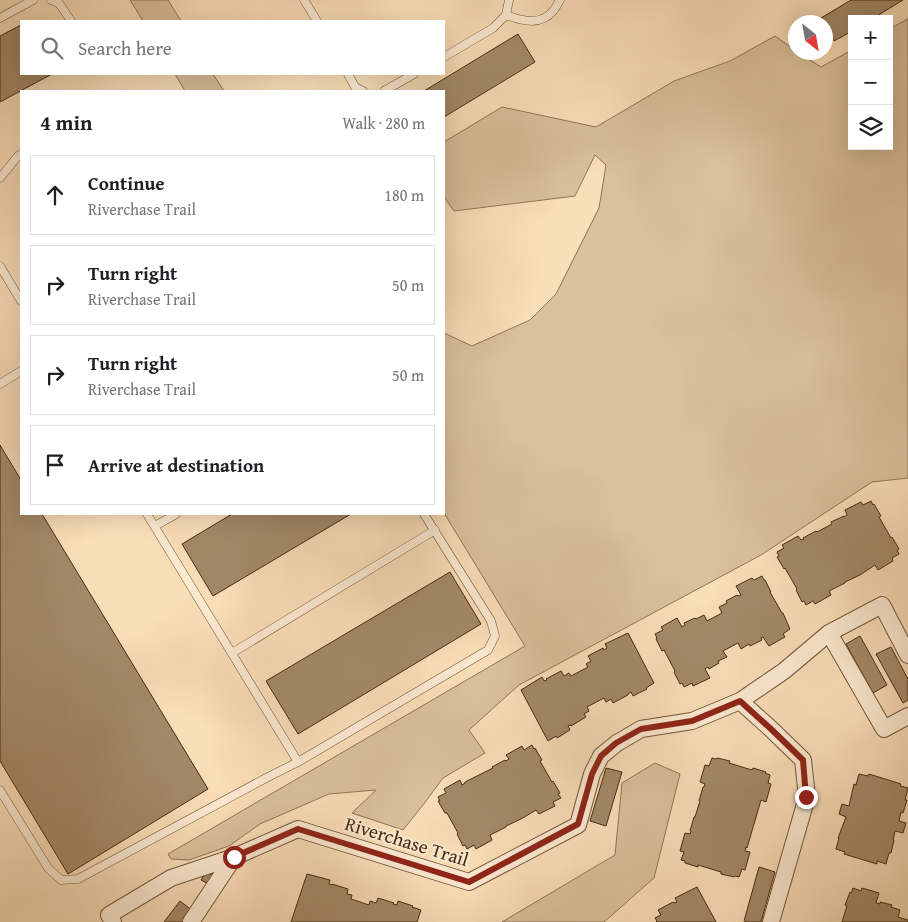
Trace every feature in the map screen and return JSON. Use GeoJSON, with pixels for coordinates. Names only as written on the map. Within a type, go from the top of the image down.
{"type":"FeatureCollection","features":[{"type":"Feature","properties":{"kind":"street","name":"Riverchase Trail"},"geometry":{"type":"LineString","coordinates":[[113,922],[109,915],[171,878],[234,857],[298,829],[469,882],[578,824],[592,774],[601,756],[616,743],[641,729],[692,721],[740,701],[784,671],[829,634],[882,605],[908,655]]}},
{"type":"Feature","properties":{"kind":"street"},"geometry":{"type":"LineString","coordinates":[[829,634],[884,729],[908,716]]}},
{"type":"Feature","properties":{"kind":"street"},"geometry":{"type":"LineString","coordinates":[[740,701],[803,760],[806,797],[771,922]]}},
{"type":"Feature","properties":{"kind":"street"},"geometry":{"type":"LineString","coordinates":[[191,922],[234,857]]}},
{"type":"Feature","properties":{"kind":"lane"},"geometry":{"type":"LineString","coordinates":[[0,18],[33,0]]}},
{"type":"Feature","properties":{"kind":"lane"},"geometry":{"type":"LineString","coordinates":[[51,0],[59,3],[70,20]]}},
{"type":"Feature","properties":{"kind":"lane"},"geometry":{"type":"LineString","coordinates":[[304,0],[316,20]]}},
{"type":"Feature","properties":{"kind":"lane"},"geometry":{"type":"LineString","coordinates":[[445,56],[493,28],[506,15],[509,0]]}},
{"type":"Feature","properties":{"kind":"lane"},"geometry":{"type":"LineString","coordinates":[[506,15],[521,20],[535,21],[545,18],[553,11],[560,0]]}},
{"type":"Feature","properties":{"kind":"lane"},"geometry":{"type":"LineString","coordinates":[[349,75],[355,87],[361,90]]}},
{"type":"Feature","properties":{"kind":"lane"},"geometry":{"type":"LineString","coordinates":[[386,90],[412,75]]}},
{"type":"Feature","properties":{"kind":"lane"},"geometry":{"type":"LineString","coordinates":[[0,178],[20,155]]}},
{"type":"Feature","properties":{"kind":"lane"},"geometry":{"type":"LineString","coordinates":[[0,266],[20,299]]}},
{"type":"Feature","properties":{"kind":"lane"},"geometry":{"type":"LineString","coordinates":[[0,384],[20,372]]}},
{"type":"Feature","properties":{"kind":"lane"},"geometry":{"type":"LineString","coordinates":[[148,515],[298,762]]}},
{"type":"Feature","properties":{"kind":"lane"},"geometry":{"type":"LineString","coordinates":[[155,526],[174,515]]}},
{"type":"Feature","properties":{"kind":"lane"},"geometry":{"type":"LineString","coordinates":[[0,790],[48,868],[61,880],[78,879],[298,762],[488,650],[495,636],[492,621],[425,515]]}},
{"type":"Feature","properties":{"kind":"lane"},"geometry":{"type":"LineString","coordinates":[[232,653],[435,530]]}},
{"type":"Feature","properties":{"kind":"shaded area"},"geometry":{"type":"Polygon","coordinates":[[[130,0],[168,0],[180,20],[142,20],[130,0]]]}},
{"type":"Feature","properties":{"kind":"shaded area"},"geometry":{"type":"Polygon","coordinates":[[[908,19],[908,478],[872,482],[761,555],[519,685],[469,730],[485,753],[443,778],[403,830],[352,813],[376,790],[329,794],[260,824],[229,846],[189,860],[171,859],[168,854],[525,646],[445,515],[445,333],[472,346],[530,320],[556,294],[599,208],[606,165],[595,155],[575,196],[454,211],[445,198],[445,141],[502,107],[596,127],[674,81],[730,61],[775,36],[788,45],[788,60],[810,60],[821,67],[848,52],[848,150],[893,150],[893,27],[908,19]]]}},
{"type":"Feature","properties":{"kind":"shaded area"},"geometry":{"type":"Polygon","coordinates":[[[176,75],[214,75],[223,90],[184,90],[176,75]]]}},
{"type":"Feature","properties":{"kind":"shaded area"},"geometry":{"type":"Polygon","coordinates":[[[655,763],[680,774],[654,878],[604,922],[502,922],[615,855],[622,783],[655,763]]]}},
{"type":"Feature","properties":{"kind":"building"},"geometry":{"type":"Polygon","coordinates":[[[851,0],[903,0],[879,15],[848,15],[848,33],[834,41],[833,15],[826,15],[851,0]]]}},
{"type":"Feature","properties":{"kind":"building"},"geometry":{"type":"Polygon","coordinates":[[[20,26],[20,75],[50,75],[0,102],[0,36],[20,26]]]}},
{"type":"Feature","properties":{"kind":"building"},"geometry":{"type":"Polygon","coordinates":[[[518,34],[535,62],[445,116],[445,90],[426,90],[518,34]]]}},
{"type":"Feature","properties":{"kind":"building"},"geometry":{"type":"Polygon","coordinates":[[[0,445],[20,478],[20,515],[43,515],[208,789],[68,874],[0,761],[0,445]]]}},
{"type":"Feature","properties":{"kind":"building"},"geometry":{"type":"Polygon","coordinates":[[[871,501],[899,549],[897,550],[899,554],[892,558],[893,561],[878,570],[875,565],[829,591],[831,595],[815,604],[813,601],[806,605],[804,601],[802,602],[797,589],[777,557],[779,556],[777,552],[784,548],[782,545],[798,536],[801,540],[804,539],[832,524],[831,522],[844,517],[847,515],[845,510],[861,502],[863,505],[871,501]]]}},
{"type":"Feature","properties":{"kind":"building"},"geometry":{"type":"Polygon","coordinates":[[[230,515],[349,515],[213,596],[182,544],[230,515]]]}},
{"type":"Feature","properties":{"kind":"building"},"geometry":{"type":"Polygon","coordinates":[[[450,572],[481,624],[298,734],[266,681],[450,572]]]}},
{"type":"Feature","properties":{"kind":"building"},"geometry":{"type":"Polygon","coordinates":[[[762,576],[790,629],[783,634],[785,637],[769,646],[763,637],[761,638],[762,640],[741,649],[738,643],[723,651],[727,657],[718,661],[719,663],[709,669],[708,667],[705,669],[710,678],[693,686],[692,683],[684,687],[682,683],[680,684],[655,634],[663,630],[661,627],[677,618],[682,627],[685,625],[684,623],[695,618],[704,615],[707,621],[722,613],[719,607],[737,595],[741,595],[736,586],[752,578],[754,580],[762,576]]]}},
{"type":"Feature","properties":{"kind":"building"},"geometry":{"type":"Polygon","coordinates":[[[628,633],[654,683],[633,696],[631,692],[613,703],[611,699],[606,702],[604,698],[587,707],[589,711],[584,714],[586,717],[568,726],[570,730],[548,741],[521,690],[542,677],[544,681],[561,671],[564,676],[569,673],[571,676],[588,667],[586,664],[591,661],[588,656],[603,648],[604,650],[607,648],[605,644],[628,633]]]}},
{"type":"Feature","properties":{"kind":"building"},"geometry":{"type":"Polygon","coordinates":[[[860,636],[887,685],[873,693],[846,644],[860,636]]]}},
{"type":"Feature","properties":{"kind":"building"},"geometry":{"type":"Polygon","coordinates":[[[891,647],[908,679],[908,700],[903,703],[876,654],[891,647]]]}},
{"type":"Feature","properties":{"kind":"building"},"geometry":{"type":"Polygon","coordinates":[[[532,745],[542,760],[540,761],[560,793],[558,794],[561,798],[553,802],[555,806],[539,814],[536,810],[490,835],[492,840],[476,849],[474,845],[467,849],[465,845],[463,846],[447,813],[445,813],[438,801],[440,801],[438,797],[446,793],[444,789],[460,780],[462,785],[509,759],[506,755],[522,746],[524,750],[532,745]]]}},
{"type":"Feature","properties":{"kind":"building"},"geometry":{"type":"Polygon","coordinates":[[[712,758],[730,761],[729,763],[752,770],[753,768],[770,775],[768,783],[771,784],[766,802],[761,800],[745,851],[750,852],[745,870],[742,869],[739,877],[721,874],[721,872],[698,865],[698,867],[681,860],[684,852],[680,851],[685,833],[690,834],[705,784],[700,782],[705,765],[709,766],[712,758]]]}},
{"type":"Feature","properties":{"kind":"building"},"geometry":{"type":"Polygon","coordinates":[[[606,768],[622,772],[606,826],[590,821],[606,768]]]}},
{"type":"Feature","properties":{"kind":"building"},"geometry":{"type":"Polygon","coordinates":[[[859,774],[868,776],[869,774],[908,788],[905,800],[907,800],[899,821],[906,823],[903,833],[895,831],[891,853],[889,853],[886,864],[877,861],[877,864],[844,854],[845,852],[836,849],[846,817],[839,814],[842,804],[849,806],[854,784],[856,785],[859,774]]]}},
{"type":"Feature","properties":{"kind":"building"},"geometry":{"type":"Polygon","coordinates":[[[759,867],[775,872],[761,922],[748,922],[744,921],[759,867]]]}},
{"type":"Feature","properties":{"kind":"building"},"geometry":{"type":"Polygon","coordinates":[[[206,872],[213,876],[208,884],[201,880],[206,872]]]}},
{"type":"Feature","properties":{"kind":"building"},"geometry":{"type":"Polygon","coordinates":[[[307,874],[330,880],[329,884],[348,889],[347,894],[352,895],[351,899],[369,905],[370,901],[376,903],[378,898],[397,905],[398,901],[413,906],[421,910],[417,922],[291,922],[307,874]]]}},
{"type":"Feature","properties":{"kind":"building"},"geometry":{"type":"Polygon","coordinates":[[[697,887],[716,922],[656,922],[655,918],[661,915],[658,910],[673,902],[677,902],[675,898],[697,887]]]}},
{"type":"Feature","properties":{"kind":"building"},"geometry":{"type":"Polygon","coordinates":[[[853,888],[861,891],[862,888],[879,893],[876,903],[892,905],[891,907],[900,910],[898,917],[908,920],[908,922],[842,922],[847,906],[845,905],[853,888]]]}},
{"type":"Feature","properties":{"kind":"building"},"geometry":{"type":"Polygon","coordinates":[[[180,901],[193,911],[185,922],[164,922],[180,901]]]}},
{"type":"Feature","properties":{"kind":"route"},"geometry":{"type":"LineString","coordinates":[[234,857],[298,829],[469,882],[578,824],[592,774],[601,756],[616,743],[641,729],[692,721],[740,701],[803,760],[806,797]]}}]}
